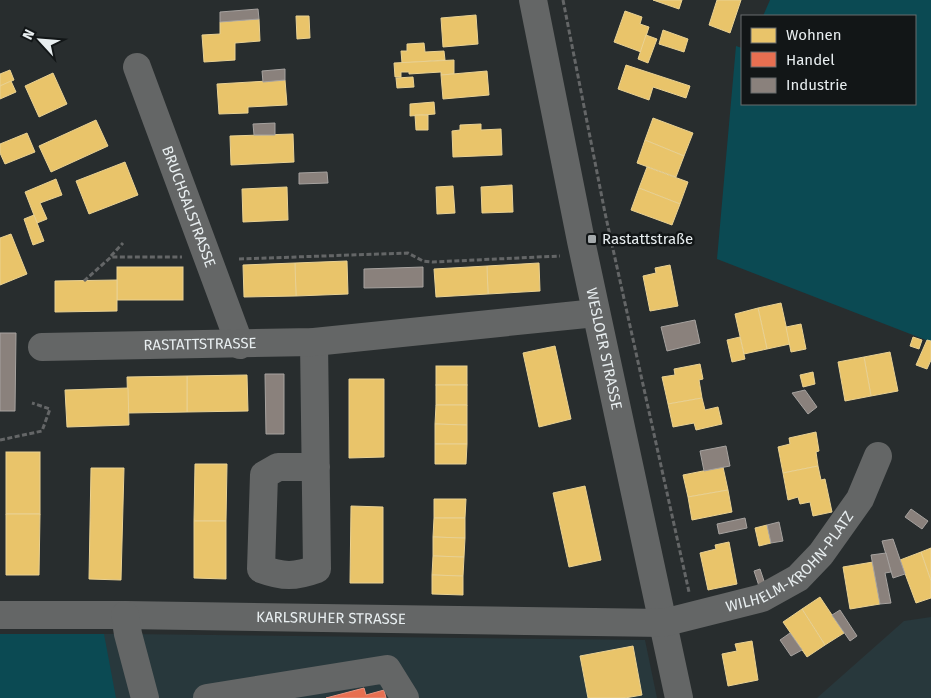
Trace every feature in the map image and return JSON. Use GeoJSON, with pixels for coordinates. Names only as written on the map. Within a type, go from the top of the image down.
{"type":"FeatureCollection","features":[{"type":"Feature","properties":{"kind":"street","name":"WESLOER STRASSE"},"geometry":{"type":"LineString","coordinates":[[533,0],[596,313],[679,698]]}},
{"type":"Feature","properties":{"kind":"street","name":"BRUCHSALSTRASSE"},"geometry":{"type":"LineString","coordinates":[[137,67],[240,345]]}},
{"type":"Feature","properties":{"kind":"street","name":"RASTATTSTRASSE"},"geometry":{"type":"LineString","coordinates":[[42,348],[314,342],[596,313]]}},
{"type":"Feature","properties":{"kind":"street"},"geometry":{"type":"LineString","coordinates":[[314,342],[316,467]]}},
{"type":"Feature","properties":{"kind":"street","name":"WILHELM-KROHN-PLATZ"},"geometry":{"type":"LineString","coordinates":[[662,623],[762,598],[798,578],[821,554],[860,499],[878,456]]}},
{"type":"Feature","properties":{"kind":"street","name":"KARLSRUHER STRASSE"},"geometry":{"type":"LineString","coordinates":[[0,615],[125,615],[662,623]]}},
{"type":"Feature","properties":{"kind":"street"},"geometry":{"type":"LineString","coordinates":[[125,615],[128,634],[145,698]]}},
{"type":"Feature","properties":{"kind":"street"},"geometry":{"type":"LineString","coordinates":[[207,698],[387,669],[405,698]]}},
{"type":"Feature","properties":{"kind":"path"},"geometry":{"type":"LineString","coordinates":[[563,0],[605,213],[694,615]]}},
{"type":"Feature","properties":{"kind":"path"},"geometry":{"type":"LineString","coordinates":[[84,281],[111,257],[122,243]]}},
{"type":"Feature","properties":{"kind":"path"},"geometry":{"type":"LineString","coordinates":[[239,259],[408,252],[422,261],[433,262],[565,256]]}},
{"type":"Feature","properties":{"kind":"path"},"geometry":{"type":"LineString","coordinates":[[111,257],[208,257]]}},
{"type":"Feature","properties":{"kind":"path"},"geometry":{"type":"LineString","coordinates":[[0,440],[42,431],[50,409],[32,404]]}},
{"type":"Feature","properties":{"kind":"shaded area"},"geometry":{"type":"Polygon","coordinates":[[[770,0],[931,0],[931,342],[717,259],[736,46],[741,48],[741,105],[916,105],[916,15],[763,15],[770,0]]]}},
{"type":"Feature","properties":{"kind":"shaded area"},"geometry":{"type":"Polygon","coordinates":[[[931,617],[931,698],[817,698],[904,621],[931,617]]]}},
{"type":"Feature","properties":{"kind":"shaded area"},"geometry":{"type":"Polygon","coordinates":[[[0,634],[645,640],[657,698],[0,698],[0,634]]]}},
{"type":"Feature","properties":{"kind":"shaded area"},"geometry":{"type":"Polygon","coordinates":[[[0,634],[104,634],[116,698],[0,698],[0,634]]]}},
{"type":"Feature","properties":{"kind":"building: Wohnen"},"geometry":{"type":"Polygon","coordinates":[[[653,0],[682,0],[679,9],[653,0]]]}},
{"type":"Feature","properties":{"kind":"building: Wohnen"},"geometry":{"type":"Polygon","coordinates":[[[717,0],[741,0],[730,33],[709,25],[717,0]]]}},
{"type":"Feature","properties":{"kind":"building: Wohnen"},"geometry":{"type":"Polygon","coordinates":[[[625,11],[642,17],[640,24],[649,27],[641,52],[614,42],[625,11]]]}},
{"type":"Feature","properties":{"kind":"building: Wohnen"},"geometry":{"type":"Polygon","coordinates":[[[476,15],[478,44],[443,47],[441,18],[476,15]]]}},
{"type":"Feature","properties":{"kind":"building: Wohnen"},"geometry":{"type":"Polygon","coordinates":[[[296,16],[309,16],[310,38],[297,39],[296,16]]]}},
{"type":"Feature","properties":{"kind":"building: Wohnen"},"geometry":{"type":"Polygon","coordinates":[[[259,19],[260,41],[235,43],[235,60],[204,62],[202,35],[220,34],[220,22],[259,19]]]}},
{"type":"Feature","properties":{"kind":"building: Wohnen"},"geometry":{"type":"Polygon","coordinates":[[[663,30],[688,39],[684,52],[659,44],[663,30]]]}},
{"type":"Feature","properties":{"kind":"building: Wohnen"},"geometry":{"type":"Polygon","coordinates":[[[646,35],[657,39],[648,63],[638,59],[646,35]]]}},
{"type":"Feature","properties":{"kind":"building: Wohnen"},"geometry":{"type":"Polygon","coordinates":[[[424,43],[425,52],[444,51],[445,60],[402,63],[401,51],[407,51],[407,44],[424,43]]]}},
{"type":"Feature","properties":{"kind":"building: Wohnen"},"geometry":{"type":"Polygon","coordinates":[[[454,60],[454,74],[441,75],[441,72],[409,74],[409,72],[401,72],[401,77],[395,77],[394,63],[454,60]]]}},
{"type":"Feature","properties":{"kind":"building: Wohnen"},"geometry":{"type":"Polygon","coordinates":[[[626,65],[690,86],[686,98],[653,87],[649,100],[618,89],[626,65]]]}},
{"type":"Feature","properties":{"kind":"building: Wohnen"},"geometry":{"type":"Polygon","coordinates":[[[10,70],[14,80],[0,86],[0,74],[10,70]]]}},
{"type":"Feature","properties":{"kind":"building: Wohnen"},"geometry":{"type":"Polygon","coordinates":[[[487,71],[489,95],[443,99],[441,75],[487,71]]]}},
{"type":"Feature","properties":{"kind":"building: Wohnen"},"geometry":{"type":"Polygon","coordinates":[[[53,73],[67,104],[39,117],[25,86],[53,73]]]}},
{"type":"Feature","properties":{"kind":"building: Wohnen"},"geometry":{"type":"Polygon","coordinates":[[[413,77],[414,87],[397,88],[396,78],[413,77]]]}},
{"type":"Feature","properties":{"kind":"building: Wohnen"},"geometry":{"type":"Polygon","coordinates":[[[285,80],[287,105],[248,107],[248,113],[219,114],[217,84],[285,80]]]}},
{"type":"Feature","properties":{"kind":"building: Wohnen"},"geometry":{"type":"Polygon","coordinates":[[[11,81],[16,92],[0,99],[0,86],[11,81]]]}},
{"type":"Feature","properties":{"kind":"building: Wohnen"},"geometry":{"type":"Polygon","coordinates":[[[434,102],[435,114],[410,116],[410,104],[434,102]]]}},
{"type":"Feature","properties":{"kind":"building: Wohnen"},"geometry":{"type":"Polygon","coordinates":[[[415,115],[428,115],[428,130],[416,130],[415,115]]]}},
{"type":"Feature","properties":{"kind":"building: Wohnen"},"geometry":{"type":"Polygon","coordinates":[[[653,118],[693,133],[684,156],[645,140],[653,118]]]}},
{"type":"Feature","properties":{"kind":"building: Wohnen"},"geometry":{"type":"Polygon","coordinates":[[[96,120],[108,146],[51,172],[39,146],[96,120]]]}},
{"type":"Feature","properties":{"kind":"building: Wohnen"},"geometry":{"type":"Polygon","coordinates":[[[481,124],[481,130],[501,129],[502,155],[453,157],[452,131],[460,130],[460,125],[481,124]]]}},
{"type":"Feature","properties":{"kind":"building: Wohnen"},"geometry":{"type":"Polygon","coordinates":[[[27,133],[35,152],[5,164],[0,153],[0,144],[27,133]]]}},
{"type":"Feature","properties":{"kind":"building: Wohnen"},"geometry":{"type":"Polygon","coordinates":[[[293,134],[294,162],[231,165],[230,136],[293,134]]]}},
{"type":"Feature","properties":{"kind":"building: Wohnen"},"geometry":{"type":"Polygon","coordinates":[[[645,140],[684,156],[676,177],[637,163],[645,140]]]}},
{"type":"Feature","properties":{"kind":"building: Wohnen"},"geometry":{"type":"Polygon","coordinates":[[[125,162],[138,195],[89,214],[76,181],[125,162]]]}},
{"type":"Feature","properties":{"kind":"building: Wohnen"},"geometry":{"type":"Polygon","coordinates":[[[647,167],[688,182],[680,204],[639,188],[647,167]]]}},
{"type":"Feature","properties":{"kind":"building: Wohnen"},"geometry":{"type":"Polygon","coordinates":[[[56,179],[62,195],[40,203],[47,219],[37,223],[25,192],[56,179]]]}},
{"type":"Feature","properties":{"kind":"building: Wohnen"},"geometry":{"type":"Polygon","coordinates":[[[512,185],[513,212],[482,213],[481,187],[512,185]]]}},
{"type":"Feature","properties":{"kind":"building: Wohnen"},"geometry":{"type":"Polygon","coordinates":[[[453,186],[455,213],[437,214],[436,187],[453,186]]]}},
{"type":"Feature","properties":{"kind":"building: Wohnen"},"geometry":{"type":"Polygon","coordinates":[[[287,187],[288,220],[243,222],[242,189],[287,187]]]}},
{"type":"Feature","properties":{"kind":"building: Wohnen"},"geometry":{"type":"Polygon","coordinates":[[[639,188],[680,204],[672,225],[631,210],[639,188]]]}},
{"type":"Feature","properties":{"kind":"building: Wohnen"},"geometry":{"type":"Polygon","coordinates":[[[34,215],[44,241],[33,245],[24,219],[34,215]]]}},
{"type":"Feature","properties":{"kind":"building: Wohnen"},"geometry":{"type":"Polygon","coordinates":[[[11,234],[27,274],[0,285],[0,238],[11,234]]]}},
{"type":"Feature","properties":{"kind":"building: Wohnen"},"geometry":{"type":"Polygon","coordinates":[[[347,261],[348,294],[296,296],[295,263],[347,261]]]}},
{"type":"Feature","properties":{"kind":"building: Wohnen"},"geometry":{"type":"Polygon","coordinates":[[[295,263],[296,296],[244,297],[243,265],[295,263]]]}},
{"type":"Feature","properties":{"kind":"building: Wohnen"},"geometry":{"type":"Polygon","coordinates":[[[539,263],[540,291],[488,294],[487,266],[539,263]]]}},
{"type":"Feature","properties":{"kind":"building: Wohnen"},"geometry":{"type":"Polygon","coordinates":[[[670,265],[678,306],[650,311],[643,276],[656,273],[655,268],[670,265]]]}},
{"type":"Feature","properties":{"kind":"building: Wohnen"},"geometry":{"type":"Polygon","coordinates":[[[487,266],[488,294],[436,297],[434,269],[487,266]]]}},
{"type":"Feature","properties":{"kind":"building: Wohnen"},"geometry":{"type":"Polygon","coordinates":[[[117,267],[183,267],[183,300],[117,300],[117,267]]]}},
{"type":"Feature","properties":{"kind":"building: Wohnen"},"geometry":{"type":"Polygon","coordinates":[[[117,280],[117,311],[55,312],[55,281],[117,280]]]}},
{"type":"Feature","properties":{"kind":"building: Wohnen"},"geometry":{"type":"Polygon","coordinates":[[[781,303],[790,344],[767,349],[758,308],[781,303]]]}},
{"type":"Feature","properties":{"kind":"building: Wohnen"},"geometry":{"type":"Polygon","coordinates":[[[758,308],[767,349],[744,354],[735,314],[758,308]]]}},
{"type":"Feature","properties":{"kind":"building: Wohnen"},"geometry":{"type":"Polygon","coordinates":[[[801,324],[806,349],[791,352],[786,327],[801,324]]]}},
{"type":"Feature","properties":{"kind":"building: Wohnen"},"geometry":{"type":"Polygon","coordinates":[[[740,337],[745,359],[732,362],[727,340],[740,337]]]}},
{"type":"Feature","properties":{"kind":"building: Wohnen"},"geometry":{"type":"Polygon","coordinates":[[[913,337],[922,340],[919,349],[910,346],[913,337]]]}},
{"type":"Feature","properties":{"kind":"building: Wohnen"},"geometry":{"type":"Polygon","coordinates":[[[927,340],[931,341],[931,360],[927,369],[916,365],[927,340]]]}},
{"type":"Feature","properties":{"kind":"building: Wohnen"},"geometry":{"type":"Polygon","coordinates":[[[555,346],[571,419],[539,427],[523,353],[555,346]]]}},
{"type":"Feature","properties":{"kind":"building: Wohnen"},"geometry":{"type":"Polygon","coordinates":[[[890,352],[898,391],[871,396],[864,357],[890,352]]]}},
{"type":"Feature","properties":{"kind":"building: Wohnen"},"geometry":{"type":"Polygon","coordinates":[[[864,357],[871,396],[845,401],[838,362],[864,357]]]}},
{"type":"Feature","properties":{"kind":"building: Wohnen"},"geometry":{"type":"Polygon","coordinates":[[[700,364],[703,379],[699,380],[702,398],[668,404],[662,377],[675,375],[674,369],[700,364]]]}},
{"type":"Feature","properties":{"kind":"building: Wohnen"},"geometry":{"type":"Polygon","coordinates":[[[436,366],[467,366],[467,385],[436,385],[436,366]]]}},
{"type":"Feature","properties":{"kind":"building: Wohnen"},"geometry":{"type":"Polygon","coordinates":[[[813,372],[815,384],[803,387],[800,375],[813,372]]]}},
{"type":"Feature","properties":{"kind":"building: Wohnen"},"geometry":{"type":"Polygon","coordinates":[[[247,375],[248,411],[187,412],[187,376],[247,375]]]}},
{"type":"Feature","properties":{"kind":"building: Wohnen"},"geometry":{"type":"Polygon","coordinates":[[[187,376],[187,412],[128,413],[127,377],[187,376]]]}},
{"type":"Feature","properties":{"kind":"building: Wohnen"},"geometry":{"type":"Polygon","coordinates":[[[349,379],[384,379],[384,457],[349,458],[349,379]]]}},
{"type":"Feature","properties":{"kind":"building: Wohnen"},"geometry":{"type":"Polygon","coordinates":[[[436,385],[467,385],[467,405],[436,405],[436,385]]]}},
{"type":"Feature","properties":{"kind":"building: Wohnen"},"geometry":{"type":"Polygon","coordinates":[[[128,388],[129,425],[67,427],[65,390],[128,388]]]}},
{"type":"Feature","properties":{"kind":"building: Wohnen"},"geometry":{"type":"Polygon","coordinates":[[[702,398],[705,410],[718,407],[722,424],[696,430],[694,423],[673,427],[668,404],[702,398]]]}},
{"type":"Feature","properties":{"kind":"building: Wohnen"},"geometry":{"type":"Polygon","coordinates":[[[436,405],[467,405],[467,425],[435,424],[436,405]]]}},
{"type":"Feature","properties":{"kind":"building: Wohnen"},"geometry":{"type":"Polygon","coordinates":[[[435,424],[467,425],[467,444],[435,444],[435,424]]]}},
{"type":"Feature","properties":{"kind":"building: Wohnen"},"geometry":{"type":"Polygon","coordinates":[[[816,432],[819,451],[816,452],[818,466],[783,473],[778,447],[790,444],[789,438],[816,432]]]}},
{"type":"Feature","properties":{"kind":"building: Wohnen"},"geometry":{"type":"Polygon","coordinates":[[[435,444],[467,444],[466,464],[435,464],[435,444]]]}},
{"type":"Feature","properties":{"kind":"building: Wohnen"},"geometry":{"type":"Polygon","coordinates":[[[6,452],[40,452],[40,514],[6,514],[6,452]]]}},
{"type":"Feature","properties":{"kind":"building: Wohnen"},"geometry":{"type":"Polygon","coordinates":[[[195,464],[227,464],[226,521],[194,521],[195,464]]]}},
{"type":"Feature","properties":{"kind":"building: Wohnen"},"geometry":{"type":"Polygon","coordinates":[[[818,466],[821,480],[825,479],[832,512],[813,516],[810,502],[800,504],[798,497],[788,500],[783,473],[818,466]]]}},
{"type":"Feature","properties":{"kind":"building: Wohnen"},"geometry":{"type":"Polygon","coordinates":[[[723,467],[728,490],[688,497],[683,475],[723,467]]]}},
{"type":"Feature","properties":{"kind":"building: Wohnen"},"geometry":{"type":"Polygon","coordinates":[[[91,468],[124,468],[121,580],[89,579],[91,468]]]}},
{"type":"Feature","properties":{"kind":"building: Wohnen"},"geometry":{"type":"Polygon","coordinates":[[[585,486],[601,560],[569,567],[553,493],[585,486]]]}},
{"type":"Feature","properties":{"kind":"building: Wohnen"},"geometry":{"type":"Polygon","coordinates":[[[728,490],[732,512],[692,520],[688,497],[728,490]]]}},
{"type":"Feature","properties":{"kind":"building: Wohnen"},"geometry":{"type":"Polygon","coordinates":[[[434,499],[466,499],[465,518],[434,518],[434,499]]]}},
{"type":"Feature","properties":{"kind":"building: Wohnen"},"geometry":{"type":"Polygon","coordinates":[[[351,506],[383,507],[383,583],[350,583],[351,506]]]}},
{"type":"Feature","properties":{"kind":"building: Wohnen"},"geometry":{"type":"Polygon","coordinates":[[[6,514],[40,514],[39,575],[6,575],[6,514]]]}},
{"type":"Feature","properties":{"kind":"building: Wohnen"},"geometry":{"type":"Polygon","coordinates":[[[434,518],[465,518],[465,538],[433,537],[434,518]]]}},
{"type":"Feature","properties":{"kind":"building: Wohnen"},"geometry":{"type":"Polygon","coordinates":[[[194,521],[226,521],[226,579],[194,578],[194,521]]]}},
{"type":"Feature","properties":{"kind":"building: Wohnen"},"geometry":{"type":"Polygon","coordinates":[[[767,525],[771,543],[759,546],[755,528],[767,525]]]}},
{"type":"Feature","properties":{"kind":"building: Wohnen"},"geometry":{"type":"Polygon","coordinates":[[[433,537],[465,538],[464,557],[433,556],[433,537]]]}},
{"type":"Feature","properties":{"kind":"building: Wohnen"},"geometry":{"type":"Polygon","coordinates":[[[729,542],[737,584],[708,590],[700,553],[716,549],[715,545],[729,542]]]}},
{"type":"Feature","properties":{"kind":"building: Wohnen"},"geometry":{"type":"Polygon","coordinates":[[[931,548],[931,581],[921,552],[931,548]]]}},
{"type":"Feature","properties":{"kind":"building: Wohnen"},"geometry":{"type":"Polygon","coordinates":[[[921,552],[931,581],[931,598],[916,603],[900,560],[921,552]]]}},
{"type":"Feature","properties":{"kind":"building: Wohnen"},"geometry":{"type":"Polygon","coordinates":[[[433,556],[464,557],[463,576],[432,575],[433,556]]]}},
{"type":"Feature","properties":{"kind":"building: Wohnen"},"geometry":{"type":"Polygon","coordinates":[[[873,562],[880,604],[850,609],[843,567],[873,562]]]}},
{"type":"Feature","properties":{"kind":"building: Wohnen"},"geometry":{"type":"Polygon","coordinates":[[[432,575],[463,576],[463,595],[432,594],[432,575]]]}},
{"type":"Feature","properties":{"kind":"building: Wohnen"},"geometry":{"type":"Polygon","coordinates":[[[820,597],[844,633],[825,645],[802,609],[820,597]]]}},
{"type":"Feature","properties":{"kind":"building: Wohnen"},"geometry":{"type":"Polygon","coordinates":[[[802,609],[825,645],[807,657],[783,622],[802,609]]]}},
{"type":"Feature","properties":{"kind":"building: Wohnen"},"geometry":{"type":"Polygon","coordinates":[[[752,641],[758,680],[728,686],[722,654],[737,651],[735,644],[752,641]]]}},
{"type":"Feature","properties":{"kind":"building: Wohnen"},"geometry":{"type":"Polygon","coordinates":[[[633,646],[642,695],[625,698],[588,698],[580,656],[633,646]]]}},
{"type":"Feature","properties":{"kind":"building: Handel"},"geometry":{"type":"Polygon","coordinates":[[[364,688],[366,695],[384,690],[386,698],[326,698],[364,688]]]}},
{"type":"Feature","properties":{"kind":"building: Industrie"},"geometry":{"type":"Polygon","coordinates":[[[258,9],[259,19],[220,22],[220,12],[258,9]]]}},
{"type":"Feature","properties":{"kind":"building: Industrie"},"geometry":{"type":"Polygon","coordinates":[[[285,69],[285,80],[263,82],[262,71],[285,69]]]}},
{"type":"Feature","properties":{"kind":"building: Industrie"},"geometry":{"type":"Polygon","coordinates":[[[275,123],[275,135],[254,135],[253,124],[275,123]]]}},
{"type":"Feature","properties":{"kind":"building: Industrie"},"geometry":{"type":"Polygon","coordinates":[[[327,172],[328,183],[299,184],[299,173],[327,172]]]}},
{"type":"Feature","properties":{"kind":"building: Industrie"},"geometry":{"type":"Polygon","coordinates":[[[423,267],[423,287],[364,288],[364,269],[423,267]]]}},
{"type":"Feature","properties":{"kind":"building: Industrie"},"geometry":{"type":"Polygon","coordinates":[[[695,320],[700,343],[667,351],[661,327],[695,320]]]}},
{"type":"Feature","properties":{"kind":"building: Industrie"},"geometry":{"type":"Polygon","coordinates":[[[0,333],[16,333],[15,411],[0,411],[0,333]]]}},
{"type":"Feature","properties":{"kind":"building: Industrie"},"geometry":{"type":"Polygon","coordinates":[[[265,374],[284,374],[284,434],[266,434],[265,374]]]}},
{"type":"Feature","properties":{"kind":"building: Industrie"},"geometry":{"type":"Polygon","coordinates":[[[805,390],[817,407],[808,414],[792,393],[805,390]]]}},
{"type":"Feature","properties":{"kind":"building: Industrie"},"geometry":{"type":"Polygon","coordinates":[[[726,446],[730,466],[704,471],[700,451],[726,446]]]}},
{"type":"Feature","properties":{"kind":"building: Industrie"},"geometry":{"type":"Polygon","coordinates":[[[911,509],[928,521],[922,529],[905,517],[911,509]]]}},
{"type":"Feature","properties":{"kind":"building: Industrie"},"geometry":{"type":"Polygon","coordinates":[[[745,518],[747,528],[719,534],[717,524],[745,518]]]}},
{"type":"Feature","properties":{"kind":"building: Industrie"},"geometry":{"type":"Polygon","coordinates":[[[779,522],[783,541],[771,543],[767,525],[779,522]]]}},
{"type":"Feature","properties":{"kind":"building: Industrie"},"geometry":{"type":"Polygon","coordinates":[[[893,539],[905,574],[893,578],[882,541],[893,539]]]}},
{"type":"Feature","properties":{"kind":"building: Industrie"},"geometry":{"type":"Polygon","coordinates":[[[886,553],[891,572],[885,573],[891,603],[880,604],[871,555],[886,553]]]}},
{"type":"Feature","properties":{"kind":"building: Industrie"},"geometry":{"type":"Polygon","coordinates":[[[760,569],[765,584],[759,586],[754,571],[760,569]]]}},
{"type":"Feature","properties":{"kind":"building: Industrie"},"geometry":{"type":"Polygon","coordinates":[[[840,610],[857,636],[850,641],[832,615],[840,610]]]}},
{"type":"Feature","properties":{"kind":"building: Industrie"},"geometry":{"type":"Polygon","coordinates":[[[790,633],[802,650],[791,656],[780,640],[790,633]]]}},
{"type":"Feature","properties":{"kind":"place","name":"Rastattstraße"},"geometry":{"type":"Point","coordinates":[592,239]}}]}
